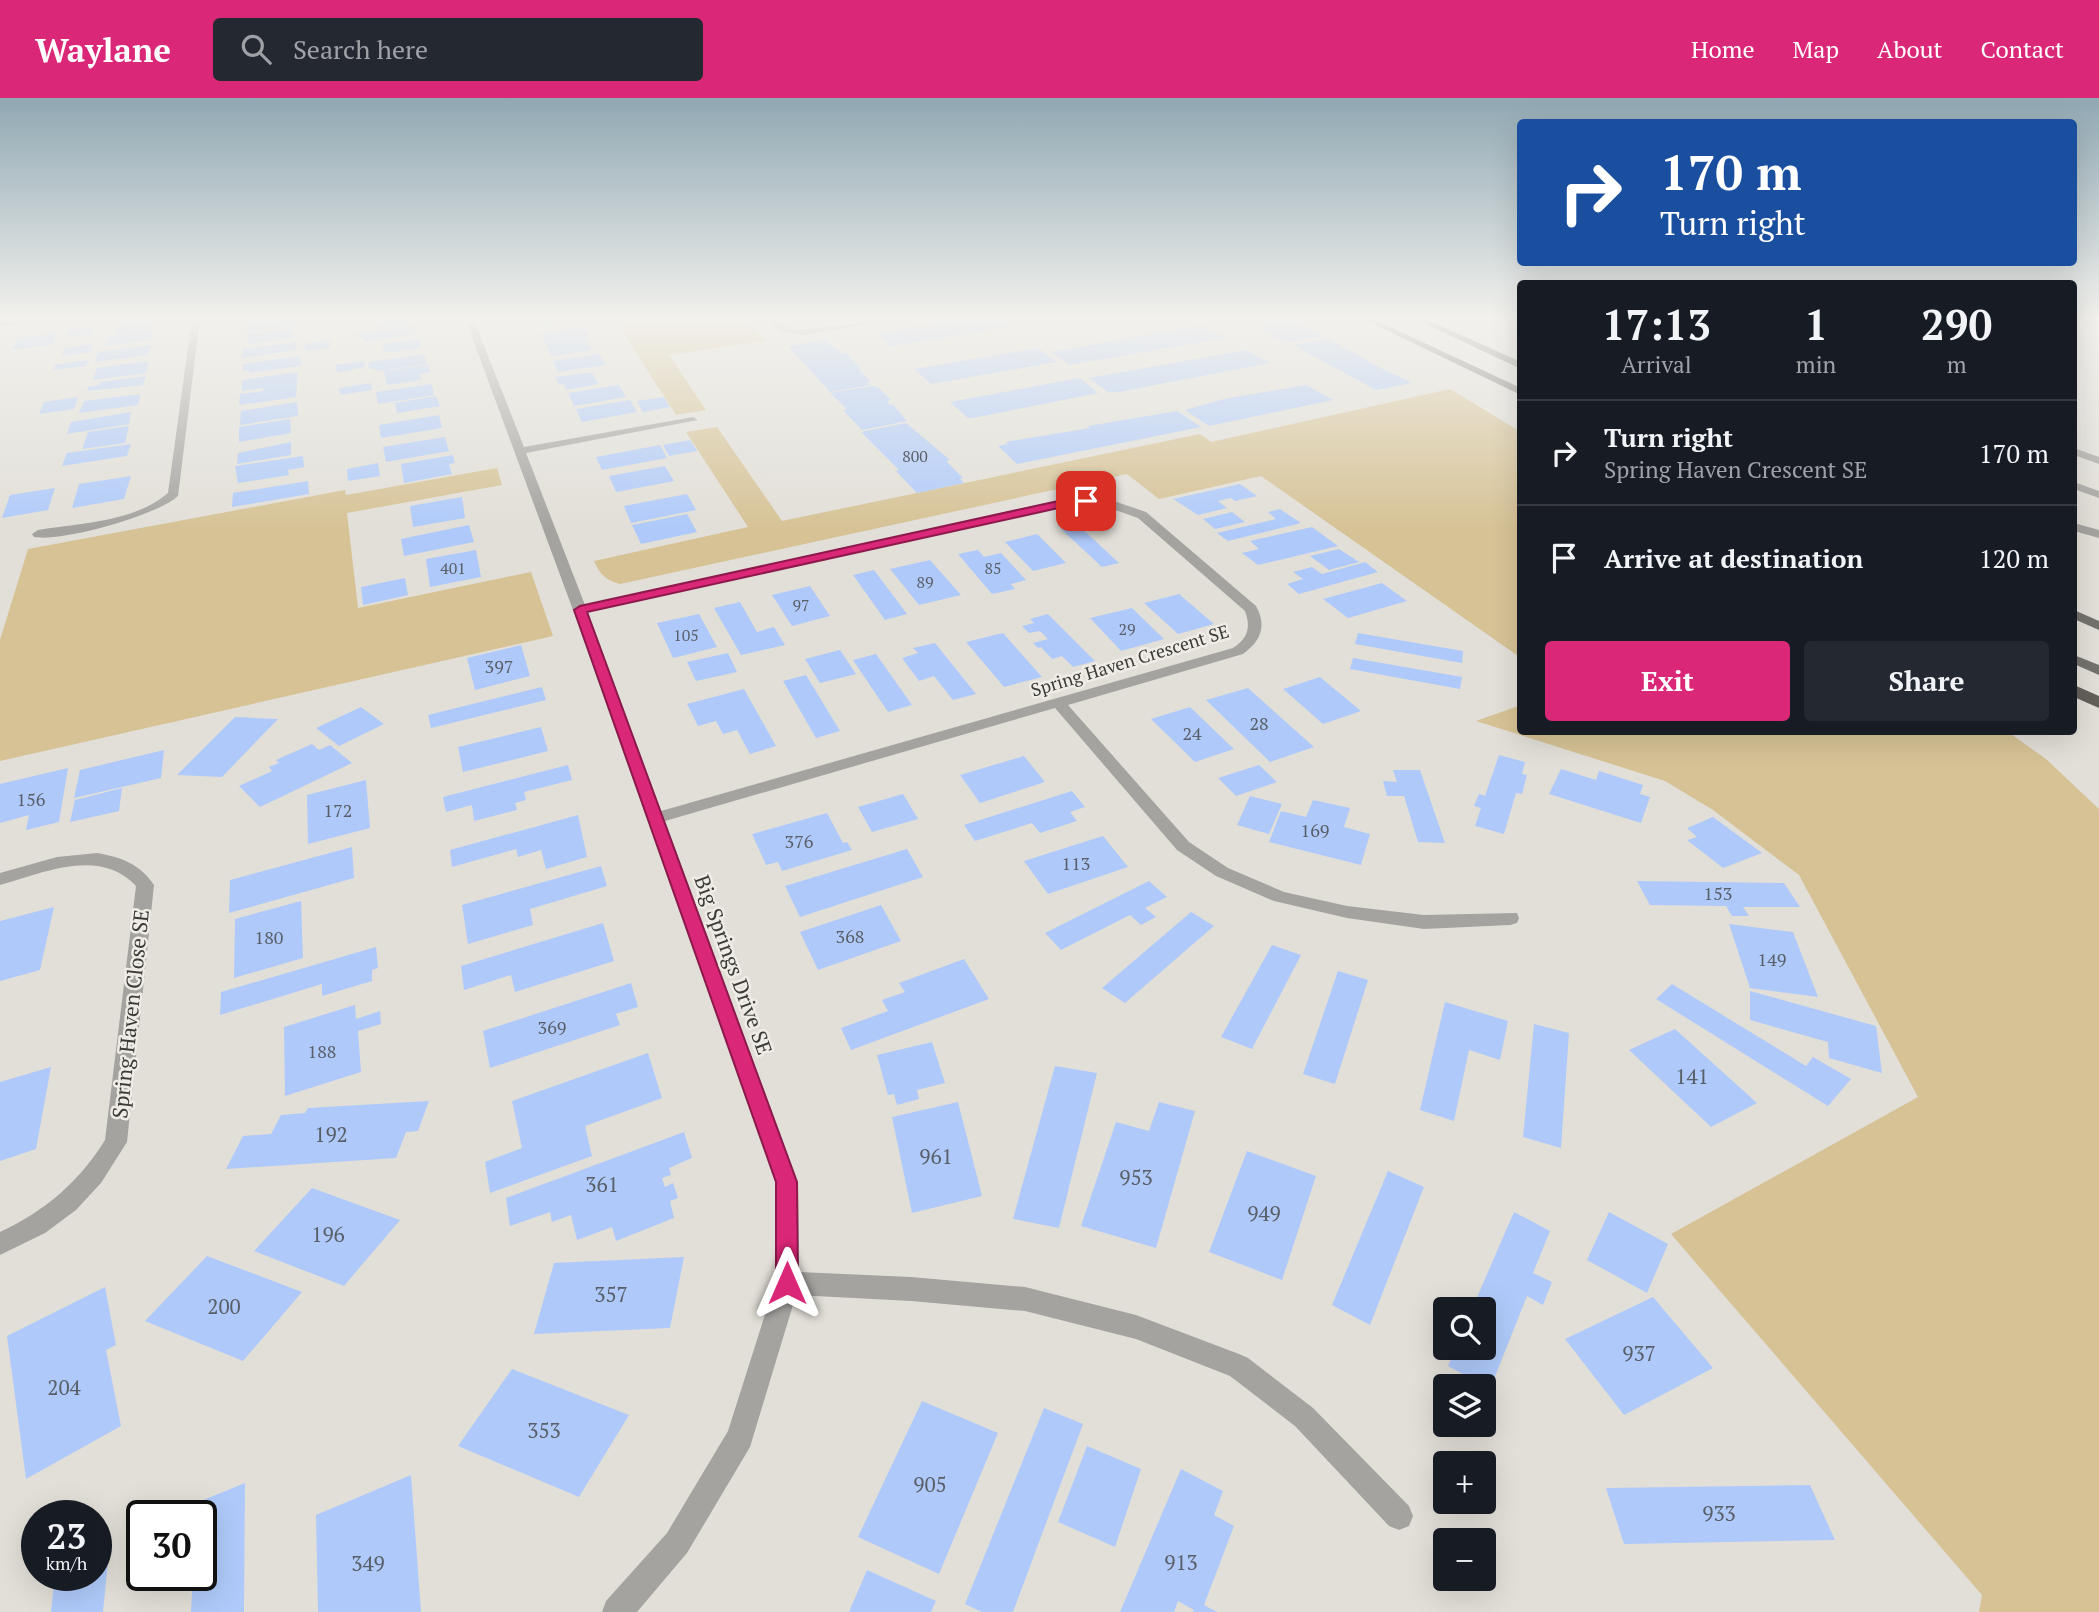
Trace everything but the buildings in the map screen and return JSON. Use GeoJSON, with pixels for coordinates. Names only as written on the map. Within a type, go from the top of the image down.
{"type":"FeatureCollection","features":[{"type":"Feature","properties":{"kind":"highway"},"geometry":{"type":"LineString","coordinates":[[2077,692],[2099,704]]}},
{"type":"Feature","properties":{"kind":"main road"},"geometry":{"type":"LineString","coordinates":[[2077,615],[2099,626]]}},
{"type":"Feature","properties":{"kind":"main road"},"geometry":{"type":"LineString","coordinates":[[2077,660],[2099,671]]}},
{"type":"Feature","properties":{"kind":"street"},"geometry":{"type":"LineString","coordinates":[[38,534],[120,519],[170,500],[174,494],[187,389]]}},
{"type":"Feature","properties":{"kind":"street","name":"Big Springs Drive SE"},"geometry":{"type":"LineString","coordinates":[[496,389],[580,610],[787,1182],[787,1283],[740,1437],[677,1543],[617,1612]]}},
{"type":"Feature","properties":{"kind":"street"},"geometry":{"type":"LineString","coordinates":[[520,451],[693,420]]}},
{"type":"Feature","properties":{"kind":"street"},"geometry":{"type":"LineString","coordinates":[[2077,453],[2099,461]]}},
{"type":"Feature","properties":{"kind":"street"},"geometry":{"type":"LineString","coordinates":[[2077,486],[2098,495]]}},
{"type":"Feature","properties":{"kind":"street"},"geometry":{"type":"LineString","coordinates":[[2077,501],[2098,495]]}},
{"type":"Feature","properties":{"kind":"street","name":"Spring Haven Crescent SE"},"geometry":{"type":"LineString","coordinates":[[580,610],[1063,503],[1086,501],[1105,502],[1142,515],[1251,609],[1257,632],[1250,643],[1238,650],[656,818]]}},
{"type":"Feature","properties":{"kind":"street"},"geometry":{"type":"LineString","coordinates":[[2077,528],[2099,534]]}},
{"type":"Feature","properties":{"kind":"street"},"geometry":{"type":"LineString","coordinates":[[1058,703],[1184,846],[1222,872],[1280,897],[1347,912],[1424,922],[1510,918]]}},
{"type":"Feature","properties":{"kind":"street","name":"Spring Haven Close SE"},"geometry":{"type":"LineString","coordinates":[[0,879],[74,860],[105,859],[122,863],[136,872],[145,885],[116,1142],[99,1171],[80,1195],[44,1221],[0,1244]]}},
{"type":"Feature","properties":{"kind":"street"},"geometry":{"type":"LineString","coordinates":[[787,1283],[911,1289],[1025,1299],[1136,1326],[1239,1367],[1304,1417],[1399,1516]]}},
{"type":"Feature","properties":{"kind":"shaded area"},"geometry":{"type":"Polygon","coordinates":[[[659,389],[692,389],[706,410],[676,415],[659,389]]]}},
{"type":"Feature","properties":{"kind":"shaded area"},"geometry":{"type":"Polygon","coordinates":[[[1450,389],[1517,430],[1517,655],[1261,476],[1159,499],[1127,474],[620,584],[604,576],[594,561],[748,527],[686,432],[717,427],[782,521],[1200,434],[1211,442],[1450,389]]]}},
{"type":"Feature","properties":{"kind":"shaded area"},"geometry":{"type":"Polygon","coordinates":[[[497,468],[502,485],[347,513],[358,608],[531,572],[553,636],[0,761],[0,640],[28,549],[345,490],[346,495],[497,468]]]}},
{"type":"Feature","properties":{"kind":"shaded area"},"geometry":{"type":"Polygon","coordinates":[[[1517,706],[1517,734],[1476,721],[1517,706]]]}},
{"type":"Feature","properties":{"kind":"shaded area"},"geometry":{"type":"Polygon","coordinates":[[[1520,735],[2012,735],[2046,759],[2099,809],[2099,1612],[1979,1612],[1982,1595],[1671,1234],[1918,1097],[1799,875],[1713,810],[1665,781],[1520,735]]]}},
{"type":"Feature","properties":{"kind":"route"},"geometry":{"type":"LineString","coordinates":[[787,1283],[787,1182],[580,610],[1063,503],[1086,501]]}}]}
